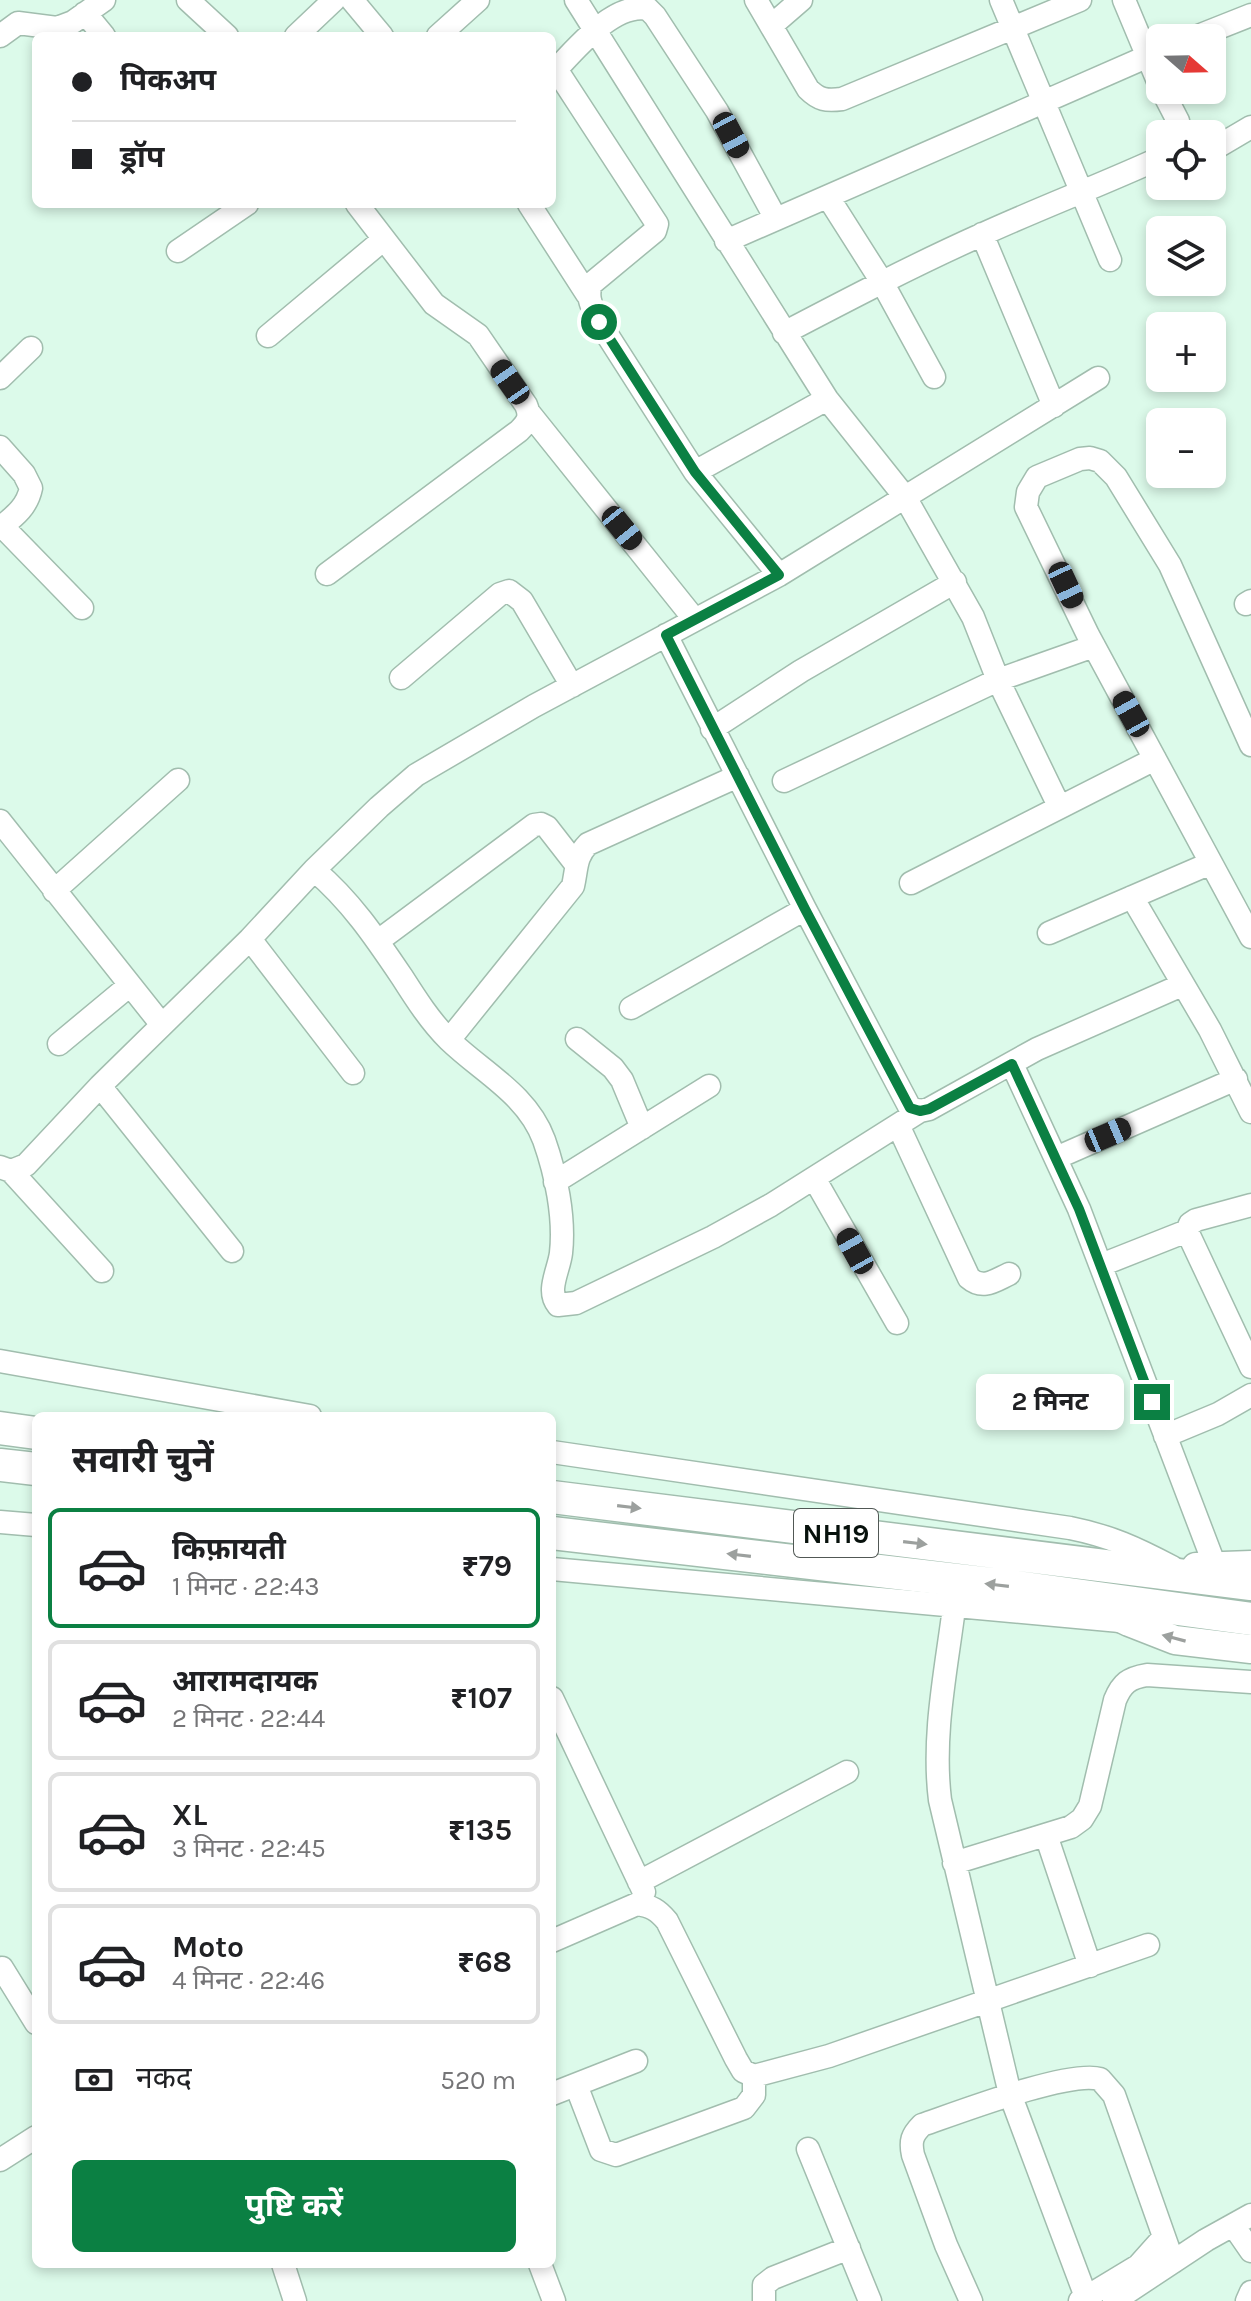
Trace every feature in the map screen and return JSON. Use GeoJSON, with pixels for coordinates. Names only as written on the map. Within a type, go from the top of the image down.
{"type":"FeatureCollection","features":[{"type":"Feature","properties":{"kind":"highway"},"geometry":{"type":"LineString","coordinates":[[0,1428],[32,1432]]}},
{"type":"Feature","properties":{"kind":"highway"},"geometry":{"type":"LineString","coordinates":[[0,1465],[32,1469]]}},
{"type":"Feature","properties":{"kind":"highway","name":"NH19"},"geometry":{"type":"LineString","coordinates":[[556,1498],[1251,1584]]}},
{"type":"Feature","properties":{"kind":"highway","name":"NH19"},"geometry":{"type":"LineString","coordinates":[[556,1533],[1251,1619]]}},
{"type":"Feature","properties":{"kind":"main road"},"geometry":{"type":"LineString","coordinates":[[1119,1569],[1251,1565]]}},
{"type":"Feature","properties":{"kind":"main road"},"geometry":{"type":"LineString","coordinates":[[1074,1595],[1175,1640],[1251,1649]]}},
{"type":"Feature","properties":{"kind":"street"},"geometry":{"type":"LineString","coordinates":[[188,0],[223,32]]}},
{"type":"Feature","properties":{"kind":"street"},"geometry":{"type":"LineString","coordinates":[[300,32],[334,0]]}},
{"type":"Feature","properties":{"kind":"street"},"geometry":{"type":"LineString","coordinates":[[352,0],[379,32]]}},
{"type":"Feature","properties":{"kind":"street"},"geometry":{"type":"LineString","coordinates":[[442,32],[478,0]]}},
{"type":"Feature","properties":{"kind":"street"},"geometry":{"type":"LineString","coordinates":[[576,0],[827,399],[905,497],[973,617],[998,680],[1059,806]]}},
{"type":"Feature","properties":{"kind":"street"},"geometry":{"type":"LineString","coordinates":[[756,0],[808,89],[817,98],[829,101],[842,99],[1080,0]]}},
{"type":"Feature","properties":{"kind":"street"},"geometry":{"type":"LineString","coordinates":[[771,26],[801,0]]}},
{"type":"Feature","properties":{"kind":"street"},"geometry":{"type":"LineString","coordinates":[[1001,0],[1110,260]]}},
{"type":"Feature","properties":{"kind":"street"},"geometry":{"type":"LineString","coordinates":[[1124,0],[1146,40]]}},
{"type":"Feature","properties":{"kind":"street"},"geometry":{"type":"LineString","coordinates":[[0,36],[18,23],[57,28],[94,6],[103,32]]}},
{"type":"Feature","properties":{"kind":"street"},"geometry":{"type":"LineString","coordinates":[[556,69],[594,30],[630,9],[648,9],[717,111],[776,219]]}},
{"type":"Feature","properties":{"kind":"street"},"geometry":{"type":"LineString","coordinates":[[1226,25],[1251,15]]}},
{"type":"Feature","properties":{"kind":"street"},"geometry":{"type":"LineString","coordinates":[[726,241],[1146,58]]}},
{"type":"Feature","properties":{"kind":"street"},"geometry":{"type":"LineString","coordinates":[[556,74],[657,224],[655,231],[599,275],[587,294]]}},
{"type":"Feature","properties":{"kind":"street"},"geometry":{"type":"LineString","coordinates":[[1226,142],[1251,127]]}},
{"type":"Feature","properties":{"kind":"street"},"geometry":{"type":"LineString","coordinates":[[784,333],[982,234],[1146,164]]}},
{"type":"Feature","properties":{"kind":"street"},"geometry":{"type":"LineString","coordinates":[[828,197],[882,282],[934,377]]}},
{"type":"Feature","properties":{"kind":"street"},"geometry":{"type":"LineString","coordinates":[[178,251],[238,208]]}},
{"type":"Feature","properties":{"kind":"street"},"geometry":{"type":"LineString","coordinates":[[360,208],[434,304],[478,335],[530,414],[695,620]]}},
{"type":"Feature","properties":{"kind":"street"},"geometry":{"type":"LineString","coordinates":[[532,208],[587,294],[599,322],[695,472],[779,575]]}},
{"type":"Feature","properties":{"kind":"street"},"geometry":{"type":"LineString","coordinates":[[982,234],[1054,406]]}},
{"type":"Feature","properties":{"kind":"street"},"geometry":{"type":"LineString","coordinates":[[268,336],[384,239]]}},
{"type":"Feature","properties":{"kind":"street"},"geometry":{"type":"LineString","coordinates":[[0,378],[31,348]]}},
{"type":"Feature","properties":{"kind":"street"},"geometry":{"type":"LineString","coordinates":[[5,1169],[26,1165],[100,1086],[250,939],[314,870],[416,775],[472,740],[779,575],[1098,378]]}},
{"type":"Feature","properties":{"kind":"street"},"geometry":{"type":"LineString","coordinates":[[695,472],[827,399]]}},
{"type":"Feature","properties":{"kind":"street"},"geometry":{"type":"LineString","coordinates":[[327,574],[519,431],[530,414]]}},
{"type":"Feature","properties":{"kind":"street"},"geometry":{"type":"LineString","coordinates":[[0,447],[24,474],[31,488],[29,500],[1,527],[82,608]]}},
{"type":"Feature","properties":{"kind":"street"},"geometry":{"type":"LineString","coordinates":[[1251,745],[1160,549],[1108,467],[1100,461],[1080,459],[1037,477],[1028,492],[1026,507],[1094,646],[1251,937]]}},
{"type":"Feature","properties":{"kind":"street"},"geometry":{"type":"LineString","coordinates":[[712,729],[801,671],[955,582]]}},
{"type":"Feature","properties":{"kind":"street"},"geometry":{"type":"LineString","coordinates":[[401,678],[500,594],[509,591],[522,601],[572,686]]}},
{"type":"Feature","properties":{"kind":"street"},"geometry":{"type":"LineString","coordinates":[[666,635],[905,1102],[910,1108],[920,1111]]}},
{"type":"Feature","properties":{"kind":"street"},"geometry":{"type":"LineString","coordinates":[[784,781],[998,680],[1094,646]]}},
{"type":"Feature","properties":{"kind":"street"},"geometry":{"type":"LineString","coordinates":[[911,883],[1155,759]]}},
{"type":"Feature","properties":{"kind":"street"},"geometry":{"type":"LineString","coordinates":[[449,1040],[573,886],[575,863],[588,844],[738,776]]}},
{"type":"Feature","properties":{"kind":"street"},"geometry":{"type":"LineString","coordinates":[[54,891],[178,780]]}},
{"type":"Feature","properties":{"kind":"street"},"geometry":{"type":"LineString","coordinates":[[0,821],[162,1025]]}},
{"type":"Feature","properties":{"kind":"street"},"geometry":{"type":"LineString","coordinates":[[378,941],[534,825],[547,827],[575,863]]}},
{"type":"Feature","properties":{"kind":"street"},"geometry":{"type":"LineString","coordinates":[[1049,933],[1211,863]]}},
{"type":"Feature","properties":{"kind":"street"},"geometry":{"type":"LineString","coordinates":[[314,870],[339,891],[449,1040],[522,1104],[543,1137],[555,1182],[562,1241],[553,1299],[558,1305],[567,1306],[713,1237],[920,1111],[1037,1049],[1182,985]]}},
{"type":"Feature","properties":{"kind":"street"},"geometry":{"type":"LineString","coordinates":[[1132,897],[1236,1079],[1251,1112]]}},
{"type":"Feature","properties":{"kind":"street"},"geometry":{"type":"LineString","coordinates":[[631,1008],[805,909]]}},
{"type":"Feature","properties":{"kind":"street"},"geometry":{"type":"LineString","coordinates":[[250,939],[353,1073]]}},
{"type":"Feature","properties":{"kind":"street"},"geometry":{"type":"LineString","coordinates":[[59,1044],[130,985]]}},
{"type":"Feature","properties":{"kind":"street"},"geometry":{"type":"LineString","coordinates":[[577,1039],[613,1068],[622,1080],[642,1128]]}},
{"type":"Feature","properties":{"kind":"street"},"geometry":{"type":"LineString","coordinates":[[1012,1064],[1101,1265],[1215,1566]]}},
{"type":"Feature","properties":{"kind":"street"},"geometry":{"type":"LineString","coordinates":[[1056,1158],[1236,1079]]}},
{"type":"Feature","properties":{"kind":"street"},"geometry":{"type":"LineString","coordinates":[[100,1086],[232,1251]]}},
{"type":"Feature","properties":{"kind":"street"},"geometry":{"type":"LineString","coordinates":[[555,1182],[709,1086]]}},
{"type":"Feature","properties":{"kind":"street"},"geometry":{"type":"LineString","coordinates":[[898,1125],[969,1278],[976,1284],[984,1285],[1009,1274]]}},
{"type":"Feature","properties":{"kind":"street"},"geometry":{"type":"LineString","coordinates":[[5,1169],[102,1271]]}},
{"type":"Feature","properties":{"kind":"street"},"geometry":{"type":"LineString","coordinates":[[814,1178],[897,1323]]}},
{"type":"Feature","properties":{"kind":"street"},"geometry":{"type":"LineString","coordinates":[[1101,1265],[1187,1231],[1196,1220],[1251,1205]]}},
{"type":"Feature","properties":{"kind":"street"},"geometry":{"type":"LineString","coordinates":[[1187,1231],[1251,1367]]}},
{"type":"Feature","properties":{"kind":"street"},"geometry":{"type":"LineString","coordinates":[[0,1361],[287,1412]]}},
{"type":"Feature","properties":{"kind":"street"},"geometry":{"type":"LineString","coordinates":[[1165,1436],[1218,1414],[1251,1395]]}},
{"type":"Feature","properties":{"kind":"street"},"geometry":{"type":"LineString","coordinates":[[556,1453],[1070,1528],[1130,1544],[1172,1567]]}},
{"type":"Feature","properties":{"kind":"street"},"geometry":{"type":"LineString","coordinates":[[0,1522],[32,1525]]}},
{"type":"Feature","properties":{"kind":"street"},"geometry":{"type":"LineString","coordinates":[[556,1569],[1129,1622]]}},
{"type":"Feature","properties":{"kind":"street"},"geometry":{"type":"LineString","coordinates":[[954,1608],[936,1755],[940,1800],[1010,2094],[1083,2299],[1168,2251],[1242,2220],[1251,2251]]}},
{"type":"Feature","properties":{"kind":"street"},"geometry":{"type":"LineString","coordinates":[[954,1863],[1071,1827],[1082,1819],[1090,1806],[1115,1700],[1121,1686],[1131,1678],[1147,1675],[1251,1682]]}},
{"type":"Feature","properties":{"kind":"street"},"geometry":{"type":"LineString","coordinates":[[556,1706],[650,1906],[667,1921],[743,2071],[754,2076],[814,2060],[988,2003],[1148,1945]]}},
{"type":"Feature","properties":{"kind":"street"},"geometry":{"type":"LineString","coordinates":[[639,1882],[847,1772]]}},
{"type":"Feature","properties":{"kind":"street"},"geometry":{"type":"LineString","coordinates":[[1046,1835],[1090,1966]]}},
{"type":"Feature","properties":{"kind":"street"},"geometry":{"type":"LineString","coordinates":[[556,1939],[637,1904],[650,1906]]}},
{"type":"Feature","properties":{"kind":"street"},"geometry":{"type":"LineString","coordinates":[[2,1968],[32,2017]]}},
{"type":"Feature","properties":{"kind":"street"},"geometry":{"type":"LineString","coordinates":[[556,2092],[636,2061]]}},
{"type":"Feature","properties":{"kind":"street"},"geometry":{"type":"LineString","coordinates":[[576,2085],[601,2150],[616,2155],[744,2108],[754,2095],[754,2076]]}},
{"type":"Feature","properties":{"kind":"street"},"geometry":{"type":"LineString","coordinates":[[971,2301],[946,2245],[910,2142],[914,2132],[922,2125],[1010,2094],[1091,2076],[1109,2087],[1168,2251]]}},
{"type":"Feature","properties":{"kind":"street"},"geometry":{"type":"LineString","coordinates":[[0,2160],[32,2140]]}},
{"type":"Feature","properties":{"kind":"street"},"geometry":{"type":"LineString","coordinates":[[808,2149],[870,2301]]}},
{"type":"Feature","properties":{"kind":"street"},"geometry":{"type":"LineString","coordinates":[[764,2301],[764,2285],[773,2278],[849,2248]]}},
{"type":"Feature","properties":{"kind":"street"},"geometry":{"type":"LineString","coordinates":[[1114,2301],[1168,2251]]}},
{"type":"Feature","properties":{"kind":"street"},"geometry":{"type":"LineString","coordinates":[[284,2268],[295,2301]]}},
{"type":"Feature","properties":{"kind":"street"},"geometry":{"type":"LineString","coordinates":[[542,2268],[554,2301]]}},
{"type":"Feature","properties":{"kind":"street"},"geometry":{"type":"LineString","coordinates":[[1247,2301],[1251,2292]]}},
{"type":"Feature","properties":{"kind":"route"},"geometry":{"type":"LineString","coordinates":[[599,322],[695,472],[779,575],[666,635],[712,729],[910,1108],[920,1111],[929,1109],[1012,1064],[1079,1209],[1152,1402]]}}]}
